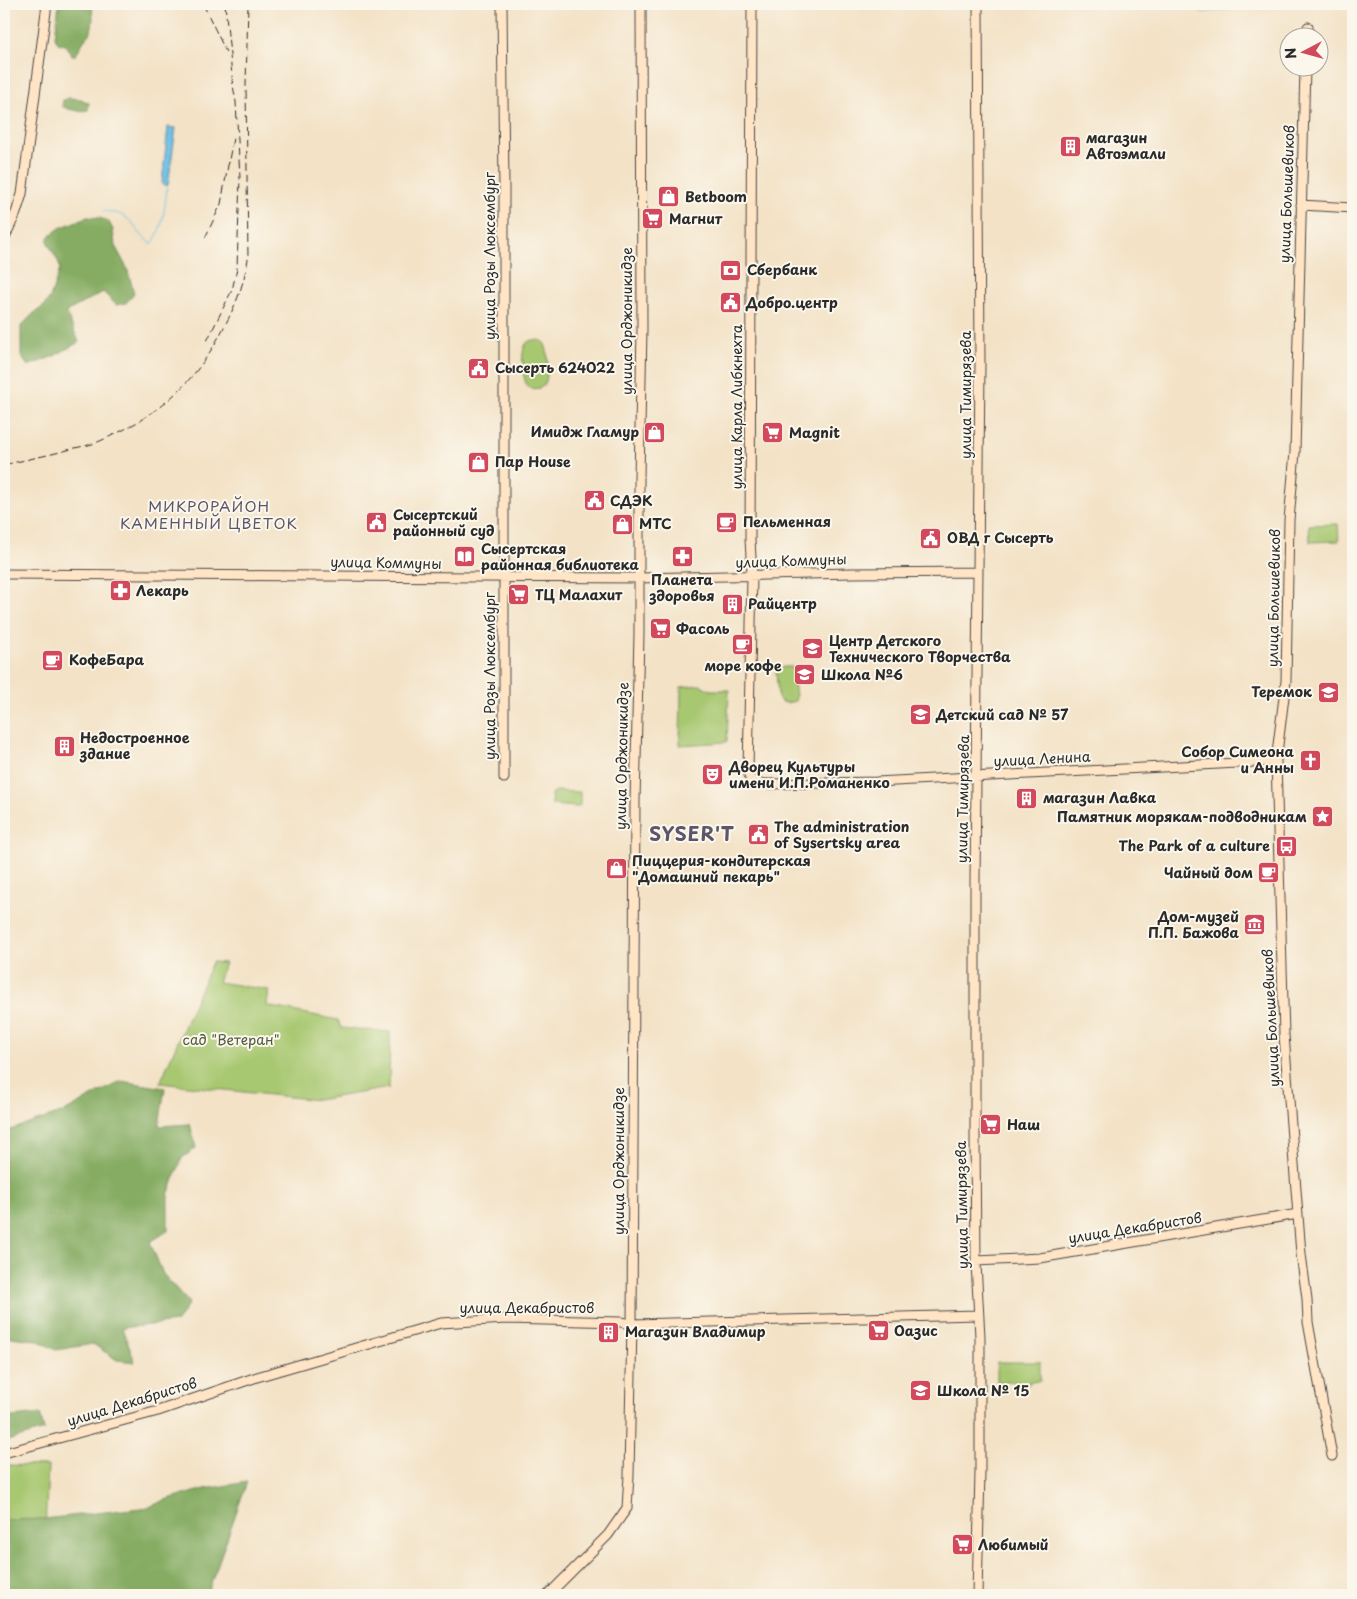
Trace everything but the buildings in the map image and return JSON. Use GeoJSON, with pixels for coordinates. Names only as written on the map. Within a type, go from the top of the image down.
{"type":"FeatureCollection","features":[{"type":"Feature","properties":{"kind":"street"},"geometry":{"type":"LineString","coordinates":[[4,239],[22,194],[47,4]]}},
{"type":"Feature","properties":{"kind":"street","name":"улица Розы Люксембург"},"geometry":{"type":"LineString","coordinates":[[502,4],[504,179],[504,778]]}},
{"type":"Feature","properties":{"kind":"street","name":"улица Орджоникидзе"},"geometry":{"type":"LineString","coordinates":[[548,1595],[608,1535],[627,1508],[629,1475],[632,1324],[633,965],[639,578],[638,478],[642,329],[641,4]]}},
{"type":"Feature","properties":{"kind":"street","name":"улица Карла Либкнехта"},"geometry":{"type":"LineString","coordinates":[[750,779],[748,771],[752,576],[750,539],[752,4]]}},
{"type":"Feature","properties":{"kind":"street","name":"улица Тимирязева"},"geometry":{"type":"LineString","coordinates":[[977,1595],[980,1472],[980,1337],[976,1261],[975,892],[980,355],[978,4]]}},
{"type":"Feature","properties":{"kind":"street","name":"улица Большевиков"},"geometry":{"type":"LineString","coordinates":[[1305,78],[1295,452],[1289,520],[1286,681],[1276,761],[1284,1026],[1301,1254],[1308,1322],[1332,1456]]}},
{"type":"Feature","properties":{"kind":"street"},"geometry":{"type":"LineString","coordinates":[[1301,205],[1353,208]]}},
{"type":"Feature","properties":{"kind":"street","name":"улица Коммуны"},"geometry":{"type":"LineString","coordinates":[[4,574],[639,578],[978,572]]}},
{"type":"Feature","properties":{"kind":"street","name":"улица Ленина"},"geometry":{"type":"LineString","coordinates":[[750,779],[757,783],[836,783],[1276,761]]}},
{"type":"Feature","properties":{"kind":"street","name":"улица Декабристов"},"geometry":{"type":"LineString","coordinates":[[976,1261],[1040,1258],[1298,1214]]}},
{"type":"Feature","properties":{"kind":"street","name":"улица Декабристов"},"geometry":{"type":"LineString","coordinates":[[4,1453],[158,1411],[257,1377],[441,1322],[506,1319],[620,1322],[632,1324],[978,1315]]}},
{"type":"Feature","properties":{"kind":"green space"},"geometry":{"type":"Polygon","coordinates":[[[59,4],[92,4],[93,19],[91,32],[76,55],[72,55],[65,45],[58,43],[55,37],[59,4]]]}},
{"type":"Feature","properties":{"kind":"green space"},"geometry":{"type":"Polygon","coordinates":[[[69,98],[81,99],[89,103],[88,110],[68,109],[62,106],[63,100],[69,98]]]}},
{"type":"Feature","properties":{"kind":"green space"},"geometry":{"type":"Polygon","coordinates":[[[87,217],[100,218],[109,222],[113,230],[115,246],[127,268],[134,293],[126,303],[116,305],[103,292],[66,312],[79,342],[54,356],[28,366],[21,356],[21,326],[43,307],[50,298],[60,268],[48,243],[48,237],[60,228],[87,217]]]}},
{"type":"Feature","properties":{"kind":"green space"},"geometry":{"type":"Polygon","coordinates":[[[533,340],[544,343],[548,357],[546,382],[543,386],[535,389],[529,388],[527,385],[523,367],[524,348],[527,342],[533,340]]]}},
{"type":"Feature","properties":{"kind":"green space"},"geometry":{"type":"Polygon","coordinates":[[[1338,524],[1339,541],[1310,542],[1309,525],[1338,524]]]}},
{"type":"Feature","properties":{"kind":"green space"},"geometry":{"type":"Polygon","coordinates":[[[784,667],[792,667],[793,669],[796,697],[795,701],[786,703],[778,698],[776,671],[784,667]]]}},
{"type":"Feature","properties":{"kind":"green space"},"geometry":{"type":"Polygon","coordinates":[[[701,685],[710,690],[729,690],[727,742],[680,745],[681,687],[701,685]]]}},
{"type":"Feature","properties":{"kind":"green space"},"geometry":{"type":"Polygon","coordinates":[[[557,791],[580,792],[580,805],[577,807],[552,805],[551,794],[557,791]]]}},
{"type":"Feature","properties":{"kind":"green space","name":"сад \"Ветеран\""},"geometry":{"type":"Polygon","coordinates":[[[212,962],[225,963],[218,982],[269,990],[267,1006],[338,1020],[341,1028],[390,1032],[389,1088],[317,1100],[160,1083],[212,962]]]}},
{"type":"Feature","properties":{"kind":"green space"},"geometry":{"type":"Polygon","coordinates":[[[121,1081],[165,1088],[159,1126],[190,1124],[196,1148],[182,1158],[168,1195],[168,1231],[150,1242],[163,1274],[189,1303],[177,1322],[122,1328],[135,1362],[117,1360],[93,1344],[56,1350],[37,1340],[10,1337],[4,1348],[4,1132],[64,1112],[121,1081]]]}},
{"type":"Feature","properties":{"kind":"green space"},"geometry":{"type":"Polygon","coordinates":[[[997,1362],[1040,1362],[1040,1381],[1029,1382],[1028,1385],[1017,1385],[1017,1382],[997,1382],[997,1362]]]}},
{"type":"Feature","properties":{"kind":"green space"},"geometry":{"type":"Polygon","coordinates":[[[40,1414],[44,1430],[4,1442],[4,1418],[40,1414]]]}},
{"type":"Feature","properties":{"kind":"green space"},"geometry":{"type":"Polygon","coordinates":[[[4,1465],[48,1466],[45,1530],[4,1595],[4,1465]]]}},
{"type":"Feature","properties":{"kind":"green space"},"geometry":{"type":"Polygon","coordinates":[[[247,1482],[207,1595],[4,1595],[4,1520],[44,1519],[149,1507],[168,1499],[205,1489],[247,1482]]]}},
{"type":"Feature","properties":{"kind":"water"},"geometry":{"type":"Polygon","coordinates":[[[168,127],[176,128],[168,185],[165,186],[162,183],[168,127]]]}},
{"type":"Feature","properties":{"kind":"waterway"},"geometry":{"type":"LineString","coordinates":[[1200,13],[1268,4]]}},
{"type":"Feature","properties":{"kind":"waterway"},"geometry":{"type":"LineString","coordinates":[[103,211],[122,215],[128,219],[152,244],[159,231],[165,209],[167,186]]}},
{"type":"Feature","properties":{"kind":"railway"},"geometry":{"type":"LineString","coordinates":[[203,4],[226,52]]}},
{"type":"Feature","properties":{"kind":"railway"},"geometry":{"type":"LineString","coordinates":[[225,4],[233,86]]}},
{"type":"Feature","properties":{"kind":"railway"},"geometry":{"type":"LineString","coordinates":[[4,465],[94,444],[140,421],[173,396],[188,381],[201,365],[224,327],[239,294],[248,259],[246,85],[248,4]]}},
{"type":"Feature","properties":{"kind":"railway"},"geometry":{"type":"LineString","coordinates":[[207,341],[232,290],[237,269],[240,178],[236,102],[232,80]]}},
{"type":"Feature","properties":{"kind":"railway"},"geometry":{"type":"LineString","coordinates":[[205,238],[221,204],[233,138]]}},
{"type":"Feature","properties":{"kind":"place","name":"магазин Автоэмали"},"geometry":{"type":"Point","coordinates":[1070,146]}},
{"type":"Feature","properties":{"kind":"place","name":"Betboom"},"geometry":{"type":"Point","coordinates":[669,197]}},
{"type":"Feature","properties":{"kind":"place","name":"Магнит"},"geometry":{"type":"Point","coordinates":[653,219]}},
{"type":"Feature","properties":{"kind":"place","name":"Сбербанк"},"geometry":{"type":"Point","coordinates":[731,270]}},
{"type":"Feature","properties":{"kind":"place","name":"Добро.центр"},"geometry":{"type":"Point","coordinates":[730,303]}},
{"type":"Feature","properties":{"kind":"place","name":"Сысерть 624022"},"geometry":{"type":"Point","coordinates":[479,368]}},
{"type":"Feature","properties":{"kind":"place","name":"Имидж Гламур"},"geometry":{"type":"Point","coordinates":[655,432]}},
{"type":"Feature","properties":{"kind":"place","name":"Magnit"},"geometry":{"type":"Point","coordinates":[773,433]}},
{"type":"Feature","properties":{"kind":"place","name":"Пар House"},"geometry":{"type":"Point","coordinates":[479,462]}},
{"type":"Feature","properties":{"kind":"place","name":"СДЭК"},"geometry":{"type":"Point","coordinates":[594,501]}},
{"type":"Feature","properties":{"kind":"place","name":"Пельменная"},"geometry":{"type":"Point","coordinates":[727,522]}},
{"type":"Feature","properties":{"kind":"place","name":"Сысертский районный суд"},"geometry":{"type":"Point","coordinates":[377,523]}},
{"type":"Feature","properties":{"kind":"place","name":"МТС"},"geometry":{"type":"Point","coordinates":[623,524]}},
{"type":"Feature","properties":{"kind":"place","name":"ОВД г Сысерть"},"geometry":{"type":"Point","coordinates":[931,538]}},
{"type":"Feature","properties":{"kind":"place","name":"Сысертская районная библиотека"},"geometry":{"type":"Point","coordinates":[465,557]}},
{"type":"Feature","properties":{"kind":"place","name":"Планета здоровья"},"geometry":{"type":"Point","coordinates":[682,557]}},
{"type":"Feature","properties":{"kind":"place","name":"Лекарь"},"geometry":{"type":"Point","coordinates":[120,591]}},
{"type":"Feature","properties":{"kind":"place","name":"ТЦ Малахит"},"geometry":{"type":"Point","coordinates":[519,595]}},
{"type":"Feature","properties":{"kind":"place","name":"Райцентр"},"geometry":{"type":"Point","coordinates":[732,604]}},
{"type":"Feature","properties":{"kind":"place","name":"Фасоль"},"geometry":{"type":"Point","coordinates":[660,629]}},
{"type":"Feature","properties":{"kind":"place","name":"море кофе"},"geometry":{"type":"Point","coordinates":[743,644]}},
{"type":"Feature","properties":{"kind":"place","name":"Центр Детского Технического Творчества"},"geometry":{"type":"Point","coordinates":[813,649]}},
{"type":"Feature","properties":{"kind":"place","name":"КофеБара"},"geometry":{"type":"Point","coordinates":[53,660]}},
{"type":"Feature","properties":{"kind":"place","name":"Школа №6"},"geometry":{"type":"Point","coordinates":[805,675]}},
{"type":"Feature","properties":{"kind":"place","name":"Теремок"},"geometry":{"type":"Point","coordinates":[1328,692]}},
{"type":"Feature","properties":{"kind":"place","name":"Детский сад № 57"},"geometry":{"type":"Point","coordinates":[920,715]}},
{"type":"Feature","properties":{"kind":"place","name":"Недостроенное здание"},"geometry":{"type":"Point","coordinates":[64,746]}},
{"type":"Feature","properties":{"kind":"place","name":"Собор Симеона и Анны"},"geometry":{"type":"Point","coordinates":[1310,760]}},
{"type":"Feature","properties":{"kind":"place","name":"Дворец Культуры имени И.П.Романенко"},"geometry":{"type":"Point","coordinates":[713,775]}},
{"type":"Feature","properties":{"kind":"place","name":"магазин Лавка"},"geometry":{"type":"Point","coordinates":[1027,798]}},
{"type":"Feature","properties":{"kind":"place","name":"Памятник морякам-подводникам"},"geometry":{"type":"Point","coordinates":[1323,817]}},
{"type":"Feature","properties":{"kind":"place","name":"The administration of Sysertsky area"},"geometry":{"type":"Point","coordinates":[758,835]}},
{"type":"Feature","properties":{"kind":"place","name":"The Park of a culture"},"geometry":{"type":"Point","coordinates":[1286,846]}},
{"type":"Feature","properties":{"kind":"place","name":"Пиццерия-кондитерская \"Домашний пекарь\""},"geometry":{"type":"Point","coordinates":[616,869]}},
{"type":"Feature","properties":{"kind":"place","name":"Чайный дом"},"geometry":{"type":"Point","coordinates":[1269,873]}},
{"type":"Feature","properties":{"kind":"place","name":"Дом-музей П.П. Бажова"},"geometry":{"type":"Point","coordinates":[1255,925]}},
{"type":"Feature","properties":{"kind":"place","name":"Наш"},"geometry":{"type":"Point","coordinates":[991,1125]}},
{"type":"Feature","properties":{"kind":"place","name":"Оазис"},"geometry":{"type":"Point","coordinates":[878,1331]}},
{"type":"Feature","properties":{"kind":"place","name":"Магазин Владимир"},"geometry":{"type":"Point","coordinates":[609,1332]}},
{"type":"Feature","properties":{"kind":"place","name":"Школа № 15"},"geometry":{"type":"Point","coordinates":[921,1391]}},
{"type":"Feature","properties":{"kind":"place","name":"Любимый"},"geometry":{"type":"Point","coordinates":[962,1545]}},
{"type":"Feature","properties":{"kind":"district","name":"МИКРОРАЙОН КАМЕННЫЙ ЦВЕТОК"},"geometry":{"type":"Point","coordinates":[209,516]}},
{"type":"Feature","properties":{"kind":"district","name":"SYSER'T"},"geometry":{"type":"Point","coordinates":[692,834]}}]}
